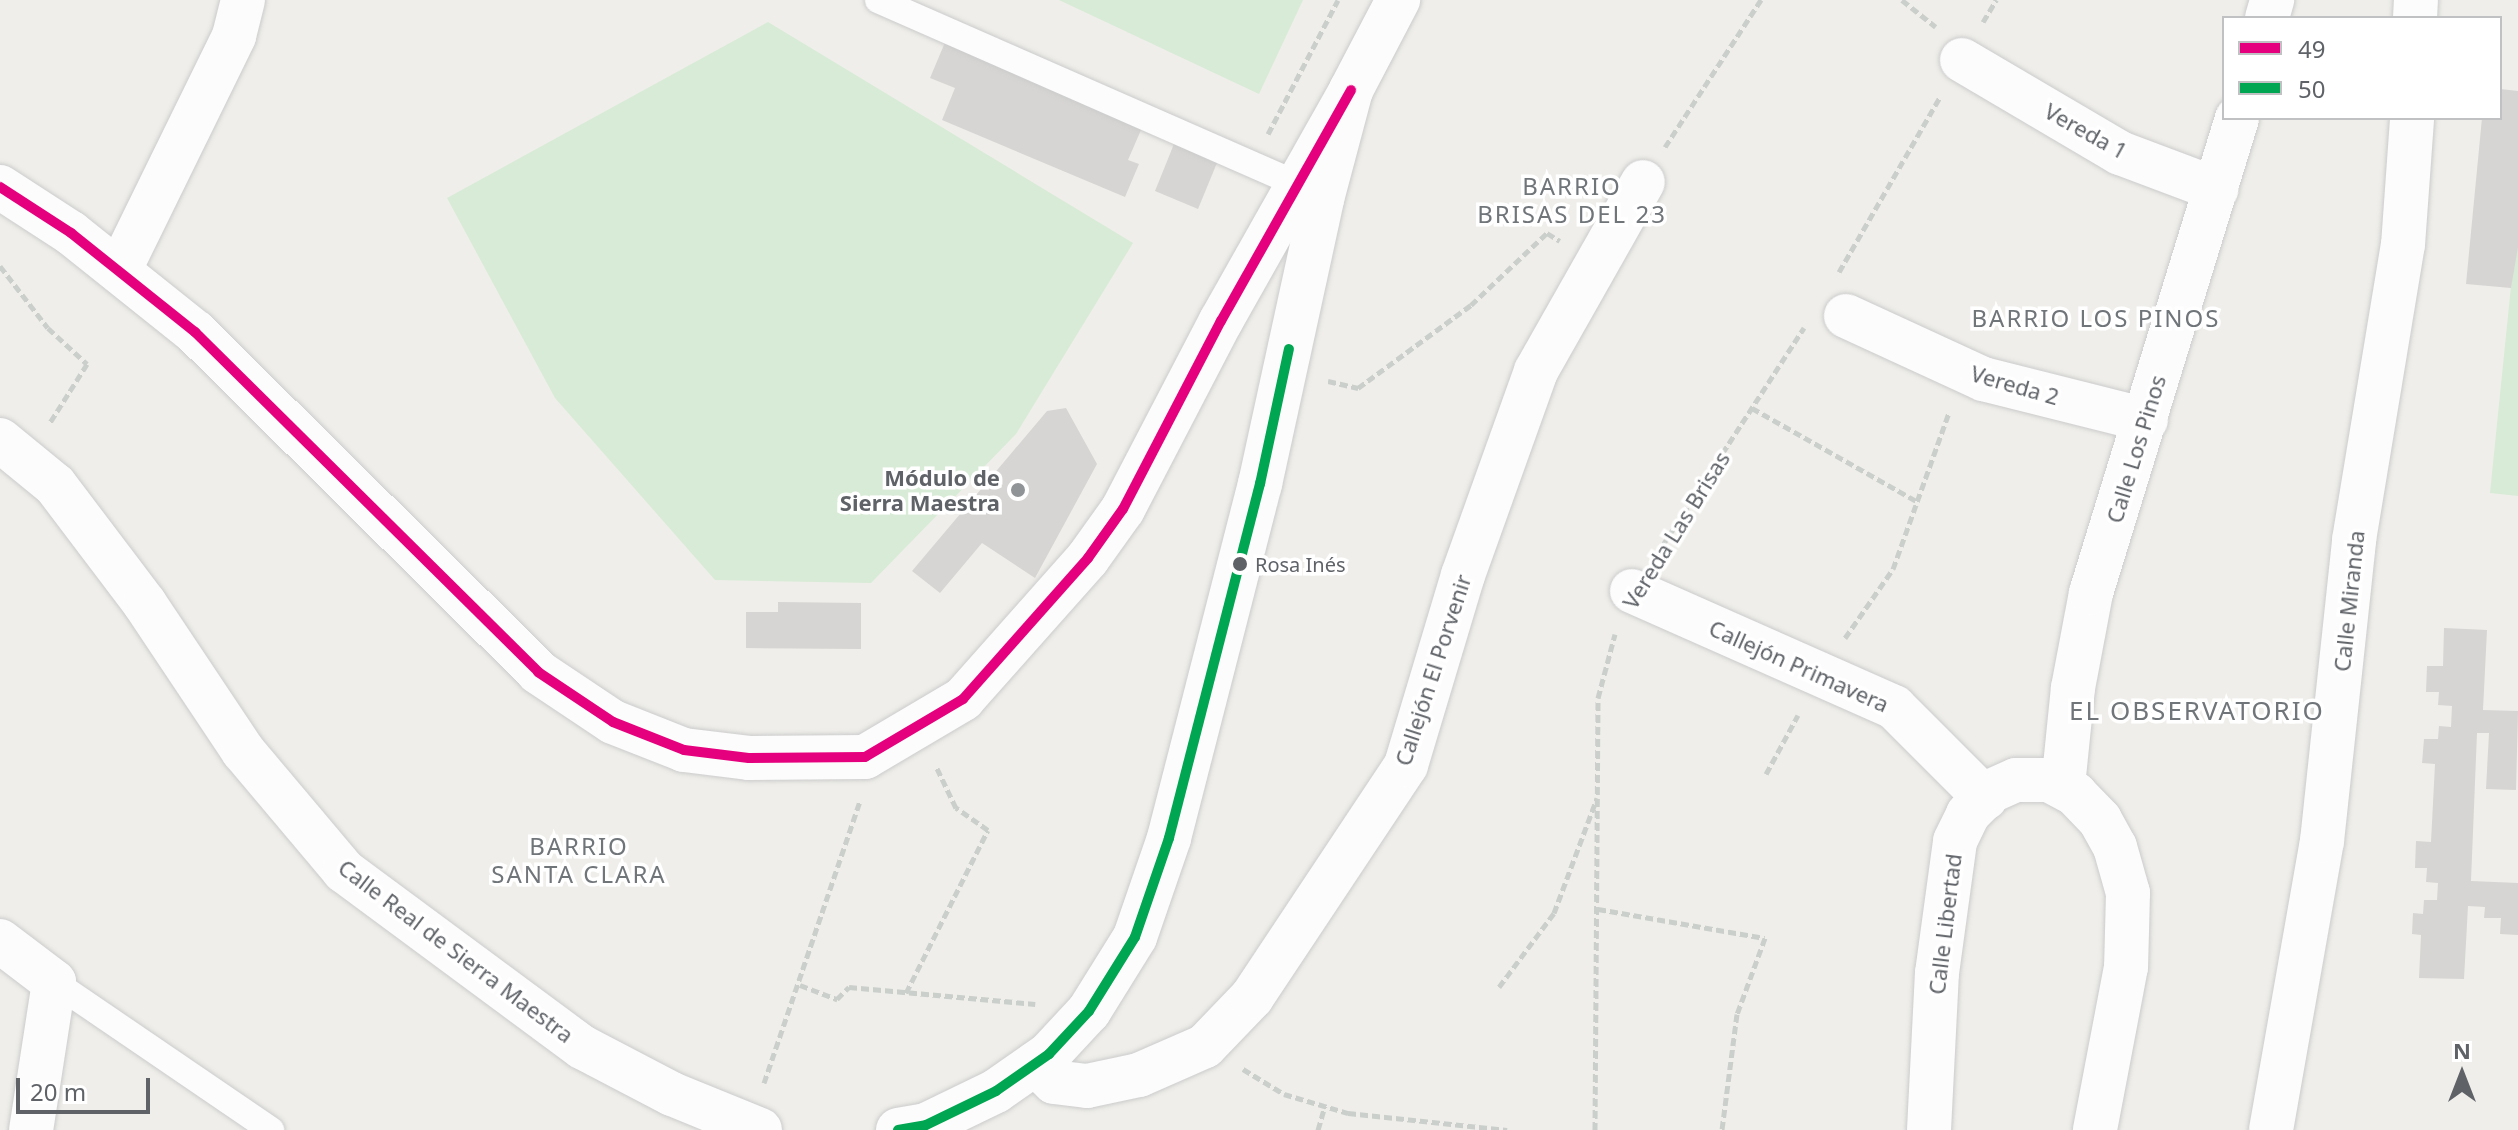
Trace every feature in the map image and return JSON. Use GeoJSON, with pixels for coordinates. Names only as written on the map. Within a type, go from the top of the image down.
{"type":"FeatureCollection","features":[{"type":"Feature","properties":{"kind":"street"},"geometry":{"type":"LineString","coordinates":[[119,271],[234,36],[243,0]]}},
{"type":"Feature","properties":{"kind":"street"},"geometry":{"type":"LineString","coordinates":[[0,187],[119,271],[195,332],[538,672],[613,722],[684,750],[749,758],[865,757],[918,730],[963,699],[1017,644],[1123,509],[1398,0]]}},
{"type":"Feature","properties":{"kind":"street","name":"Vereda 1"},"geometry":{"type":"LineString","coordinates":[[1962,60],[2120,153],[2216,189]]}},
{"type":"Feature","properties":{"kind":"street"},"geometry":{"type":"LineString","coordinates":[[898,1130],[926,1125],[996,1091],[1035,1064],[1089,1011],[1128,949],[1151,900],[1260,484],[1351,90]]}},
{"type":"Feature","properties":{"kind":"street","name":"Calle Los Pinos"},"geometry":{"type":"LineString","coordinates":[[2063,786],[2073,688],[2091,593],[2236,120]]}},
{"type":"Feature","properties":{"kind":"street","name":"Calle Miranda"},"geometry":{"type":"LineString","coordinates":[[2271,1130],[2320,855],[2354,540],[2403,245],[2412,120]]}},
{"type":"Feature","properties":{"kind":"street","name":"Callejón El Porvenir"},"geometry":{"type":"LineString","coordinates":[[1035,1064],[1054,1082],[1087,1086],[1139,1075],[1205,1046],[1252,997],[1406,765],[1463,575],[1536,371],[1643,182]]}},
{"type":"Feature","properties":{"kind":"street","name":"Vereda 2"},"geometry":{"type":"LineString","coordinates":[[1832,302],[1963,371],[2146,420]]}},
{"type":"Feature","properties":{"kind":"street","name":"Calle Real de Sierra Maestra"},"geometry":{"type":"LineString","coordinates":[[13,450],[55,485],[145,604],[243,751],[344,871],[582,1047],[672,1094],[754,1128]]}},
{"type":"Feature","properties":{"kind":"street","name":"Callejón Primavera"},"geometry":{"type":"LineString","coordinates":[[1632,591],[1894,707],[1985,798]]}},
{"type":"Feature","properties":{"kind":"street","name":"Calle Libertad"},"geometry":{"type":"LineString","coordinates":[[1929,1130],[1945,884],[1955,841],[1968,814],[1985,798],[2016,780],[2063,786]]}},
{"type":"Feature","properties":{"kind":"street"},"geometry":{"type":"LineString","coordinates":[[2063,786],[2100,820],[2128,893],[2126,967],[2095,1130]]}},
{"type":"Feature","properties":{"kind":"street"},"geometry":{"type":"LineString","coordinates":[[0,941],[54,982],[31,1130]]}},
{"type":"Feature","properties":{"kind":"lane"},"geometry":{"type":"LineString","coordinates":[[878,0],[1254,161],[1297,184]]}},
{"type":"Feature","properties":{"kind":"lane"},"geometry":{"type":"LineString","coordinates":[[54,982],[271,1130]]}},
{"type":"Feature","properties":{"kind":"path"},"geometry":{"type":"LineString","coordinates":[[1254,161],[1338,0]]}},
{"type":"Feature","properties":{"kind":"path"},"geometry":{"type":"LineString","coordinates":[[1643,182],[1761,0]]}},
{"type":"Feature","properties":{"kind":"path","name":"Vereda Las Brisas"},"geometry":{"type":"LineString","coordinates":[[1595,1130],[1598,698],[1609,649],[1632,591],[1752,408],[1832,302],[1996,0]]}},
{"type":"Feature","properties":{"kind":"path"},"geometry":{"type":"LineString","coordinates":[[1284,372],[1358,388],[1471,305],[1547,233],[1598,263]]}},
{"type":"Feature","properties":{"kind":"path"},"geometry":{"type":"LineString","coordinates":[[0,266],[48,328],[87,364],[13,450]]}},
{"type":"Feature","properties":{"kind":"path"},"geometry":{"type":"LineString","coordinates":[[1766,774],[1820,675],[1893,569],[1963,371]]}},
{"type":"Feature","properties":{"kind":"path"},"geometry":{"type":"LineString","coordinates":[[1752,408],[1918,502]]}},
{"type":"Feature","properties":{"kind":"path"},"geometry":{"type":"LineString","coordinates":[[906,993],[988,830],[956,808],[918,730]]}},
{"type":"Feature","properties":{"kind":"path"},"geometry":{"type":"LineString","coordinates":[[754,1128],[860,801],[865,757]]}},
{"type":"Feature","properties":{"kind":"path"},"geometry":{"type":"LineString","coordinates":[[1499,987],[1554,913],[1599,792]]}},
{"type":"Feature","properties":{"kind":"path"},"geometry":{"type":"LineString","coordinates":[[1598,909],[1765,938],[1737,1014],[1722,1130]]}},
{"type":"Feature","properties":{"kind":"path"},"geometry":{"type":"LineString","coordinates":[[800,985],[837,999],[849,987],[1089,1011]]}},
{"type":"Feature","properties":{"kind":"path"},"geometry":{"type":"LineString","coordinates":[[1205,1046],[1284,1094],[1325,1106],[1399,1122],[1507,1130]]}},
{"type":"Feature","properties":{"kind":"path"},"geometry":{"type":"LineString","coordinates":[[1318,1130],[1325,1106]]}},
{"type":"Feature","properties":{"kind":"green space"},"geometry":{"type":"Polygon","coordinates":[[[1059,0],[1303,0],[1259,94],[1059,0]]]}},
{"type":"Feature","properties":{"kind":"green space"},"geometry":{"type":"Polygon","coordinates":[[[768,22],[1133,243],[1016,434],[871,583],[715,580],[555,398],[447,198],[768,22]]]}},
{"type":"Feature","properties":{"kind":"green space"},"geometry":{"type":"Polygon","coordinates":[[[2515,247],[2518,247],[2518,496],[2490,493],[2515,247]]]}},
{"type":"Feature","properties":{"kind":"building"},"geometry":{"type":"Polygon","coordinates":[[[946,40],[1144,123],[1128,160],[1139,164],[1125,197],[942,120],[955,88],[930,78],[946,40]]]}},
{"type":"Feature","properties":{"kind":"building"},"geometry":{"type":"Polygon","coordinates":[[[2502,89],[2518,91],[2518,247],[2511,288],[2466,284],[2482,120],[2502,120],[2502,89]]]}},
{"type":"Feature","properties":{"kind":"building"},"geometry":{"type":"Polygon","coordinates":[[[1176,139],[1219,158],[1198,209],[1155,191],[1176,139]]]}},
{"type":"Feature","properties":{"kind":"building"},"geometry":{"type":"Polygon","coordinates":[[[1066,408],[1097,464],[1035,578],[982,543],[940,593],[912,571],[1047,411],[1066,408]]]}},
{"type":"Feature","properties":{"kind":"building"},"geometry":{"type":"Polygon","coordinates":[[[778,602],[861,603],[861,649],[746,648],[746,612],[778,612],[778,602]]]}},
{"type":"Feature","properties":{"kind":"building"},"geometry":{"type":"Polygon","coordinates":[[[2444,628],[2487,630],[2483,710],[2518,711],[2516,790],[2486,789],[2489,733],[2477,733],[2471,881],[2518,883],[2518,935],[2500,934],[2501,918],[2484,918],[2485,907],[2468,906],[2464,979],[2419,978],[2421,935],[2412,934],[2413,913],[2423,914],[2424,900],[2437,900],[2438,883],[2426,882],[2427,868],[2415,868],[2416,841],[2431,842],[2435,764],[2422,763],[2424,739],[2438,739],[2439,726],[2451,727],[2452,706],[2438,705],[2439,692],[2426,692],[2427,666],[2443,666],[2444,628]]]}},
{"type":"Feature","properties":{"kind":"transit line","name":"49"},"geometry":{"type":"LineString","coordinates":[[0,187],[71,233],[195,332],[538,672],[613,722],[684,750],[749,758],[865,757],[963,699],[1088,558],[1123,509],[1221,321],[1351,90]]}},
{"type":"Feature","properties":{"kind":"transit line","name":"50"},"geometry":{"type":"LineString","coordinates":[[898,1130],[926,1125],[996,1091],[1049,1054],[1089,1011],[1135,937],[1169,838],[1260,484],[1289,349]]}},
{"type":"Feature","properties":{"kind":"place","name":"Módulo de Sierra Maestra"},"geometry":{"type":"Point","coordinates":[1018,490]}},
{"type":"Feature","properties":{"kind":"place","name":"Rosa Inés"},"geometry":{"type":"Point","coordinates":[1240,564]}},
{"type":"Feature","properties":{"kind":"district","name":"BARRIO BRISAS DEL 23"},"geometry":{"type":"Point","coordinates":[1572,200]}},
{"type":"Feature","properties":{"kind":"district","name":"BARRIO LOS PINOS"},"geometry":{"type":"Point","coordinates":[2096,318]}},
{"type":"Feature","properties":{"kind":"district","name":"EL OBSERVATORIO"},"geometry":{"type":"Point","coordinates":[2197,711]}},
{"type":"Feature","properties":{"kind":"district","name":"BARRIO SANTA CLARA"},"geometry":{"type":"Point","coordinates":[579,860]}}]}
